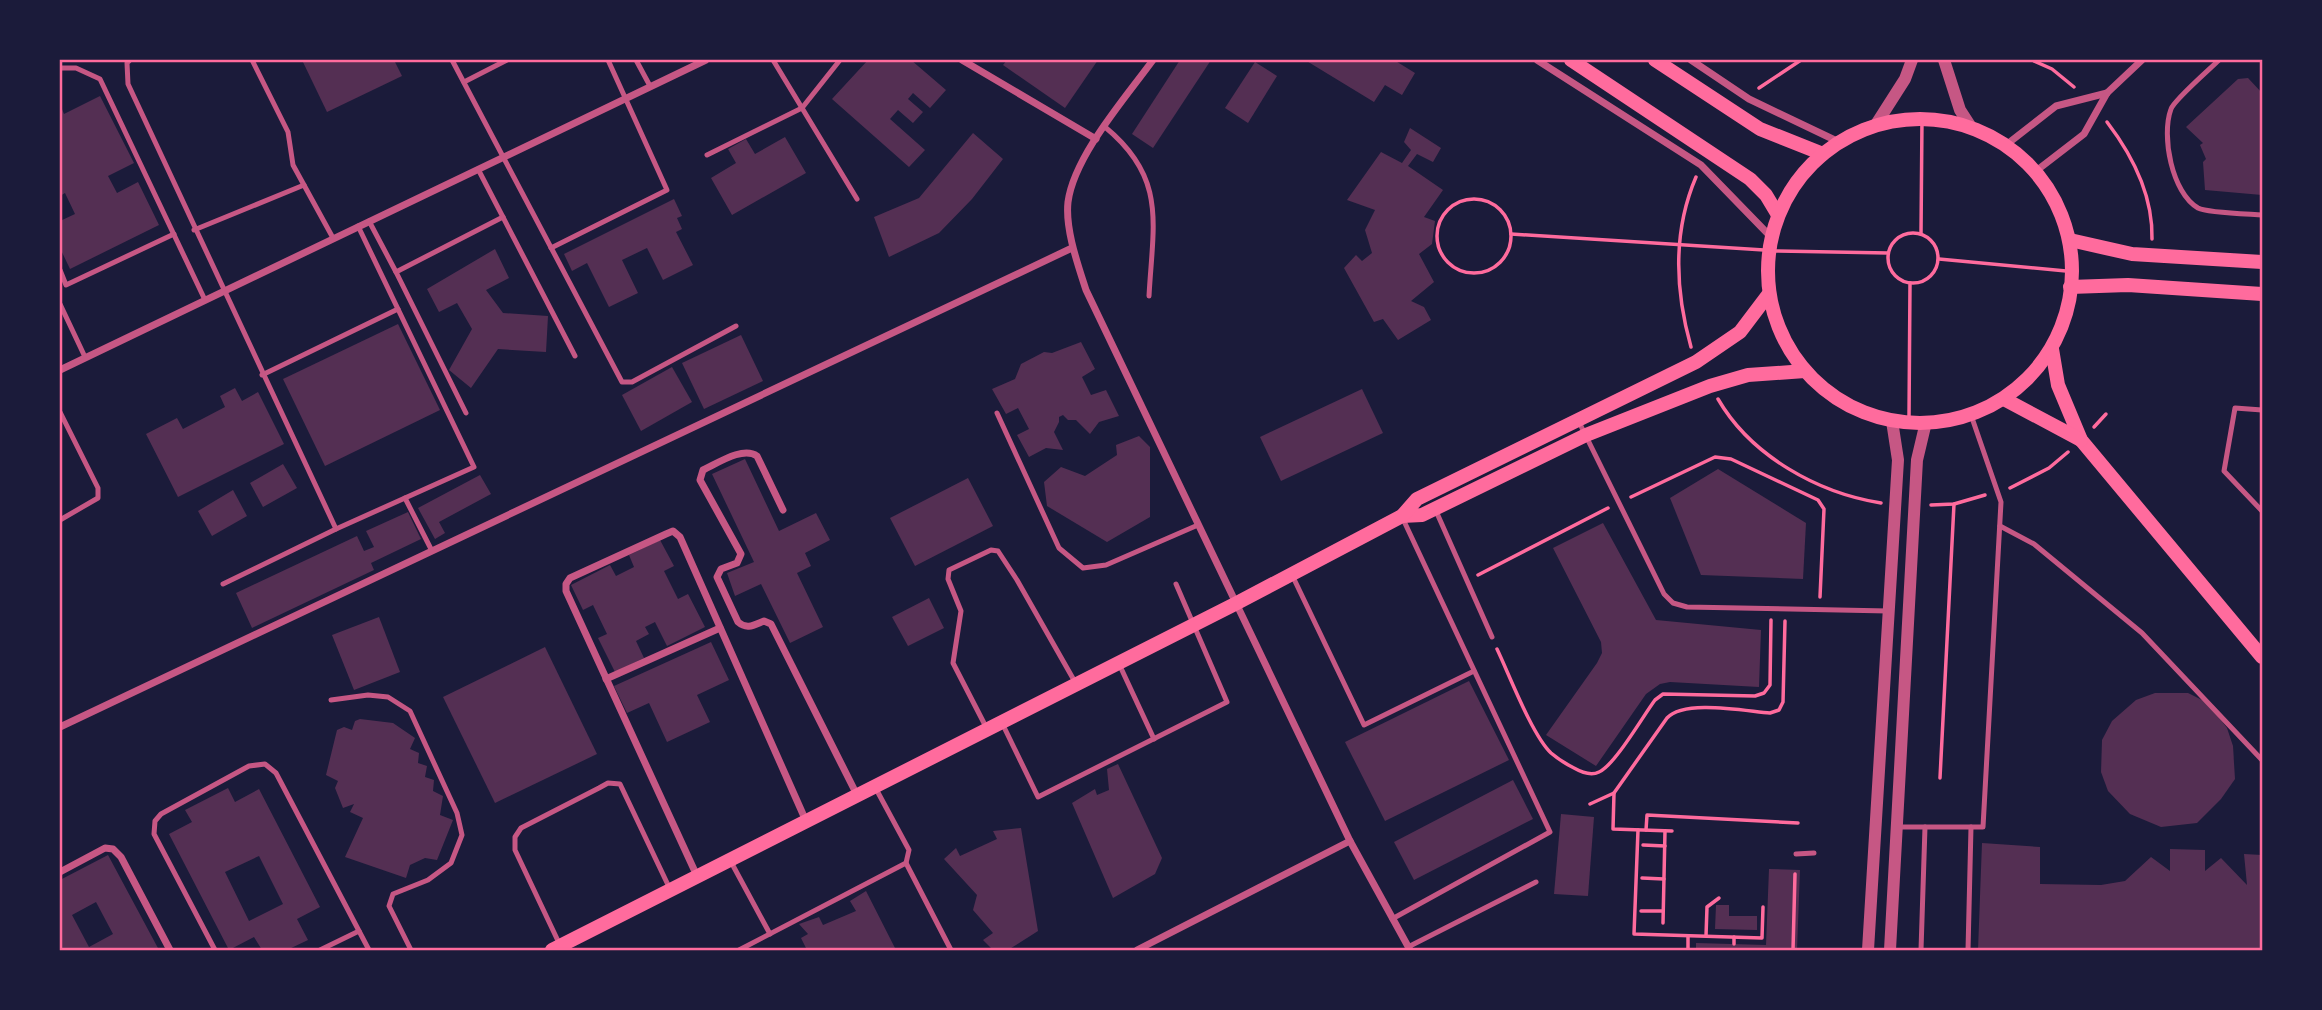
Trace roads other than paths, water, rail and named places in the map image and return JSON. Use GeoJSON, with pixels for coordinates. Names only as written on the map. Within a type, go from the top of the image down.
{"type":"FeatureCollection","features":[{"type":"Feature","properties":{"kind":"main road"},"geometry":{"type":"LineString","coordinates":[[1571,60],[1750,179],[1766,195],[1778,215]]}},
{"type":"Feature","properties":{"kind":"main road"},"geometry":{"type":"LineString","coordinates":[[1656,60],[1760,129],[1823,154]]}},
{"type":"Feature","properties":{"kind":"main road"},"geometry":{"type":"LineString","coordinates":[[1923,119],[1971,127],[2006,145],[2036,171],[2057,203],[2070,240],[2074,271],[2063,327],[2052,349],[2021,386],[1971,415],[1943,422],[1909,422],[1892,421],[1865,413],[1843,402],[1805,371],[1790,351],[1780,330],[1768,295],[1770,244],[1778,215],[1797,182],[1823,154],[1839,142],[1875,126],[1923,119]]}},
{"type":"Feature","properties":{"kind":"main road"},"geometry":{"type":"LineString","coordinates":[[2070,240],[2132,254],[2263,262]]}},
{"type":"Feature","properties":{"kind":"main road"},"geometry":{"type":"LineString","coordinates":[[2070,287],[2128,285],[2263,294]]}},
{"type":"Feature","properties":{"kind":"main road"},"geometry":{"type":"LineString","coordinates":[[556,948],[1235,604],[1402,516],[1417,499],[1696,362],[1740,331],[1768,295]]}},
{"type":"Feature","properties":{"kind":"main road"},"geometry":{"type":"LineString","coordinates":[[2052,349],[2058,385],[2081,440],[2262,655]]}},
{"type":"Feature","properties":{"kind":"main road"},"geometry":{"type":"LineString","coordinates":[[1402,516],[1422,515],[1586,435],[1710,386],[1748,375],[1805,371]]}},
{"type":"Feature","properties":{"kind":"main road"},"geometry":{"type":"LineString","coordinates":[[2004,398],[2081,440]]}},
{"type":"Feature","properties":{"kind":"street"},"geometry":{"type":"LineString","coordinates":[[60,370],[706,60]]}},
{"type":"Feature","properties":{"kind":"street"},"geometry":{"type":"LineString","coordinates":[[962,60],[1096,139]]}},
{"type":"Feature","properties":{"kind":"street"},"geometry":{"type":"LineString","coordinates":[[1153,60],[1096,139],[1079,169],[1068,202],[1072,248],[1086,290],[1235,604],[1350,841],[1409,948]]}},
{"type":"Feature","properties":{"kind":"street"},"geometry":{"type":"LineString","coordinates":[[1537,60],[1701,165],[1770,244]]}},
{"type":"Feature","properties":{"kind":"street"},"geometry":{"type":"LineString","coordinates":[[1691,60],[1749,99],[1839,142]]}},
{"type":"Feature","properties":{"kind":"street"},"geometry":{"type":"LineString","coordinates":[[1875,126],[1905,79],[1912,60]]}},
{"type":"Feature","properties":{"kind":"street"},"geometry":{"type":"LineString","coordinates":[[1944,60],[1961,110],[1971,127]]}},
{"type":"Feature","properties":{"kind":"street"},"geometry":{"type":"LineString","coordinates":[[2036,171],[2084,134],[2107,93],[2142,60]]}},
{"type":"Feature","properties":{"kind":"street"},"geometry":{"type":"LineString","coordinates":[[2006,145],[2056,106],[2107,93]]}},
{"type":"Feature","properties":{"kind":"street"},"geometry":{"type":"LineString","coordinates":[[60,727],[1072,248]]}},
{"type":"Feature","properties":{"kind":"street"},"geometry":{"type":"LineString","coordinates":[[1868,950],[1898,460],[1892,421]]}},
{"type":"Feature","properties":{"kind":"street"},"geometry":{"type":"LineString","coordinates":[[1890,950],[1917,460],[1926,422]]}},
{"type":"Feature","properties":{"kind":"street"},"geometry":{"type":"LineString","coordinates":[[783,510],[757,456],[751,452],[743,452],[703,470],[700,474],[700,480],[741,554],[737,563],[721,569],[717,577],[738,622],[750,627],[764,621],[771,624],[857,796]]}},
{"type":"Feature","properties":{"kind":"street"},"geometry":{"type":"LineString","coordinates":[[698,876],[566,591],[570,578],[673,531],[680,537],[806,821]]}},
{"type":"Feature","properties":{"kind":"street"},"geometry":{"type":"LineString","coordinates":[[606,679],[720,628]]}},
{"type":"Feature","properties":{"kind":"street"},"geometry":{"type":"LineString","coordinates":[[1137,950],[1350,841]]}},
{"type":"Feature","properties":{"kind":"street"},"geometry":{"type":"LineString","coordinates":[[60,872],[105,848],[113,849],[121,857],[170,950]]}},
{"type":"Feature","properties":{"kind":"lane"},"geometry":{"type":"LineString","coordinates":[[130,60],[127,63],[128,84],[335,529]]}},
{"type":"Feature","properties":{"kind":"lane"},"geometry":{"type":"LineString","coordinates":[[252,60],[288,132],[293,165],[333,238]]}},
{"type":"Feature","properties":{"kind":"lane"},"geometry":{"type":"LineString","coordinates":[[452,60],[622,382],[632,382],[736,326]]}},
{"type":"Feature","properties":{"kind":"lane"},"geometry":{"type":"LineString","coordinates":[[464,82],[507,60]]}},
{"type":"Feature","properties":{"kind":"lane"},"geometry":{"type":"LineString","coordinates":[[551,248],[667,190],[608,60]]}},
{"type":"Feature","properties":{"kind":"lane"},"geometry":{"type":"LineString","coordinates":[[636,60],[650,86]]}},
{"type":"Feature","properties":{"kind":"lane"},"geometry":{"type":"LineString","coordinates":[[773,60],[857,198]]}},
{"type":"Feature","properties":{"kind":"lane"},"geometry":{"type":"LineString","coordinates":[[707,155],[802,108],[840,60]]}},
{"type":"Feature","properties":{"kind":"lane"},"geometry":{"type":"LineString","coordinates":[[2219,60],[2171,108],[2167,137],[2170,164],[2186,196],[2199,208],[2263,215]]}},
{"type":"Feature","properties":{"kind":"lane"},"geometry":{"type":"LineString","coordinates":[[60,68],[76,68],[100,79],[205,300]]}},
{"type":"Feature","properties":{"kind":"lane"},"geometry":{"type":"LineString","coordinates":[[1105,127],[1123,141],[1138,161],[1152,193],[1154,209],[1149,296]]}},
{"type":"Feature","properties":{"kind":"lane"},"geometry":{"type":"LineString","coordinates":[[478,169],[575,356]]}},
{"type":"Feature","properties":{"kind":"lane"},"geometry":{"type":"LineString","coordinates":[[194,230],[304,184]]}},
{"type":"Feature","properties":{"kind":"lane"},"geometry":{"type":"LineString","coordinates":[[396,272],[503,217]]}},
{"type":"Feature","properties":{"kind":"lane"},"geometry":{"type":"LineString","coordinates":[[369,221],[466,412]]}},
{"type":"Feature","properties":{"kind":"lane"},"geometry":{"type":"LineString","coordinates":[[223,584],[335,529],[474,467],[358,226]]}},
{"type":"Feature","properties":{"kind":"lane"},"geometry":{"type":"LineString","coordinates":[[60,270],[66,285],[174,234]]}},
{"type":"Feature","properties":{"kind":"lane"},"geometry":{"type":"LineString","coordinates":[[60,304],[85,358]]}},
{"type":"Feature","properties":{"kind":"lane"},"geometry":{"type":"LineString","coordinates":[[262,374],[398,309]]}},
{"type":"Feature","properties":{"kind":"lane"},"geometry":{"type":"LineString","coordinates":[[2263,410],[2235,408],[2224,471],[2263,510]]}},
{"type":"Feature","properties":{"kind":"lane"},"geometry":{"type":"LineString","coordinates":[[60,412],[98,488],[98,498],[60,520]]}},
{"type":"Feature","properties":{"kind":"lane"},"geometry":{"type":"LineString","coordinates":[[997,413],[1059,548],[1083,568],[1106,565],[1198,525]]}},
{"type":"Feature","properties":{"kind":"lane"},"geometry":{"type":"LineString","coordinates":[[1897,827],[1983,827],[2001,502],[1971,415]]}},
{"type":"Feature","properties":{"kind":"lane"},"geometry":{"type":"LineString","coordinates":[[1578,420],[1664,594],[1673,603],[1688,607],[1888,611]]}},
{"type":"Feature","properties":{"kind":"lane"},"geometry":{"type":"LineString","coordinates":[[405,498],[432,551]]}},
{"type":"Feature","properties":{"kind":"lane"},"geometry":{"type":"LineString","coordinates":[[1435,509],[1492,637]]}},
{"type":"Feature","properties":{"kind":"lane"},"geometry":{"type":"LineString","coordinates":[[1392,919],[1550,832],[1402,516]]}},
{"type":"Feature","properties":{"kind":"lane"},"geometry":{"type":"LineString","coordinates":[[2000,526],[2034,544],[2142,633],[2263,760]]}},
{"type":"Feature","properties":{"kind":"lane"},"geometry":{"type":"LineString","coordinates":[[987,729],[953,663],[961,611],[948,579],[949,570],[991,550],[998,551],[1076,684]]}},
{"type":"Feature","properties":{"kind":"lane"},"geometry":{"type":"LineString","coordinates":[[1291,574],[1364,725],[1474,671]]}},
{"type":"Feature","properties":{"kind":"lane"},"geometry":{"type":"LineString","coordinates":[[1002,722],[1038,797],[1227,702],[1176,584]]}},
{"type":"Feature","properties":{"kind":"lane"},"geometry":{"type":"LineString","coordinates":[[1119,663],[1154,739]]}},
{"type":"Feature","properties":{"kind":"lane"},"geometry":{"type":"LineString","coordinates":[[331,700],[368,695],[388,697],[410,711],[457,813],[462,835],[451,863],[428,880],[393,894],[389,906],[411,950]]}},
{"type":"Feature","properties":{"kind":"lane"},"geometry":{"type":"LineString","coordinates":[[215,950],[154,834],[155,821],[161,814],[249,766],[265,764],[276,772],[369,950]]}},
{"type":"Feature","properties":{"kind":"lane"},"geometry":{"type":"LineString","coordinates":[[556,948],[515,850],[515,837],[521,828],[588,793],[608,783],[620,785],[671,890]]}},
{"type":"Feature","properties":{"kind":"lane"},"geometry":{"type":"LineString","coordinates":[[875,786],[909,850],[906,863],[951,950]]}},
{"type":"Feature","properties":{"kind":"lane"},"geometry":{"type":"LineString","coordinates":[[1921,950],[1925,827]]}},
{"type":"Feature","properties":{"kind":"lane"},"geometry":{"type":"LineString","coordinates":[[1968,950],[1971,827]]}},
{"type":"Feature","properties":{"kind":"lane"},"geometry":{"type":"LineString","coordinates":[[1796,853],[1814,853]]}},
{"type":"Feature","properties":{"kind":"lane"},"geometry":{"type":"LineString","coordinates":[[730,860],[770,934]]}},
{"type":"Feature","properties":{"kind":"lane"},"geometry":{"type":"LineString","coordinates":[[739,950],[906,863]]}},
{"type":"Feature","properties":{"kind":"lane"},"geometry":{"type":"LineString","coordinates":[[1409,948],[1536,882]]}},
{"type":"Feature","properties":{"kind":"lane"},"geometry":{"type":"LineString","coordinates":[[320,950],[359,931]]}}]}
